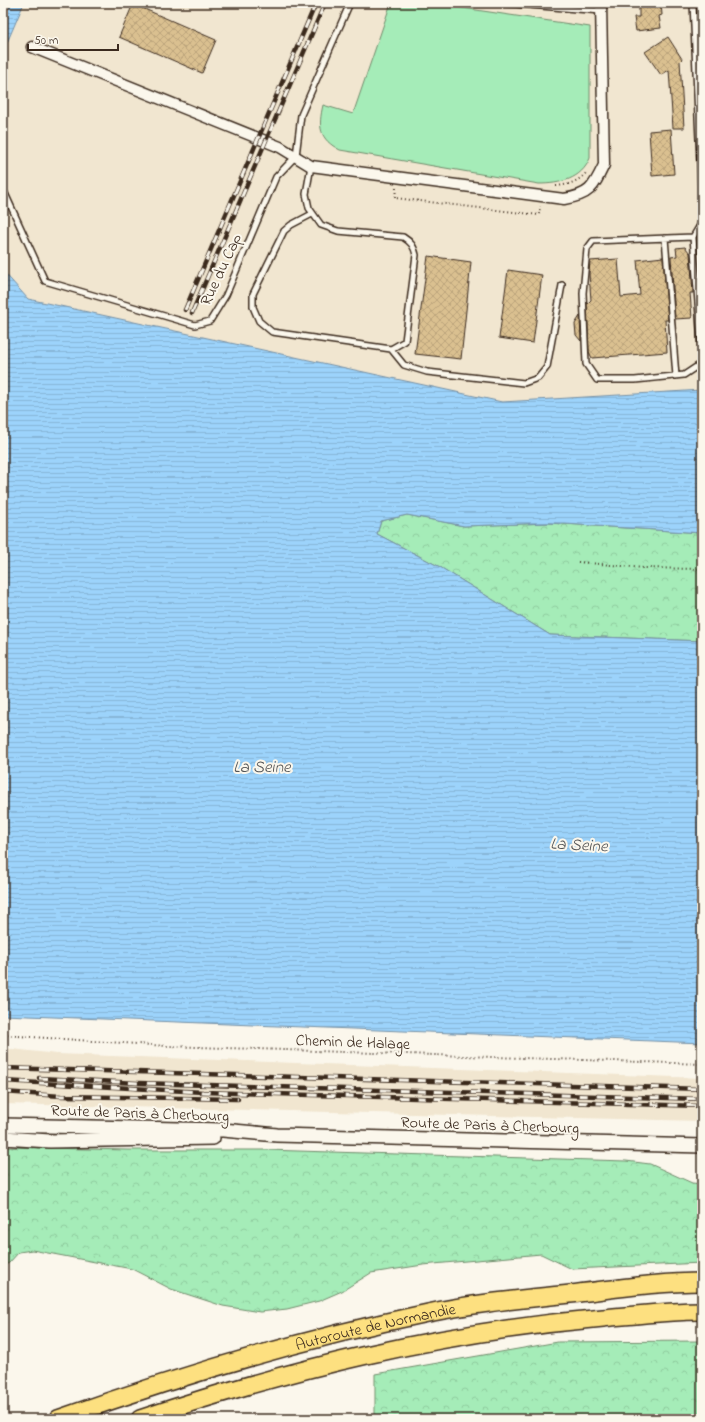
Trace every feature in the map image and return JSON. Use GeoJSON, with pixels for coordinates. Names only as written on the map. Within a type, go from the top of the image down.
{"type":"FeatureCollection","features":[{"type":"Feature","properties":{"kind":"highway","name":"Autoroute de Normandie"},"geometry":{"type":"LineString","coordinates":[[58,1419],[210,1368],[328,1335],[430,1312],[528,1298],[663,1283],[702,1282]]}},
{"type":"Feature","properties":{"kind":"highway","name":"Autoroute de Normandie"},"geometry":{"type":"LineString","coordinates":[[140,1419],[225,1391],[322,1364],[446,1338],[567,1321],[679,1311],[702,1311]]}},
{"type":"Feature","properties":{"kind":"main road","name":"Route de Paris à Cherbourg"},"geometry":{"type":"LineString","coordinates":[[3,1125],[223,1130],[277,1135],[702,1146]]}},
{"type":"Feature","properties":{"kind":"main road","name":"Route de Paris à Cherbourg"},"geometry":{"type":"LineString","coordinates":[[3,1138],[50,1141],[177,1140],[277,1135]]}},
{"type":"Feature","properties":{"kind":"street"},"geometry":{"type":"LineString","coordinates":[[32,47],[280,147],[310,166],[564,199],[581,197],[595,183],[604,165],[601,7]]}},
{"type":"Feature","properties":{"kind":"lane"},"geometry":{"type":"LineString","coordinates":[[296,156],[301,115],[350,3]]}},
{"type":"Feature","properties":{"kind":"lane"},"geometry":{"type":"LineString","coordinates":[[504,3],[601,7]]}},
{"type":"Feature","properties":{"kind":"lane"},"geometry":{"type":"LineString","coordinates":[[693,3],[702,210]]}},
{"type":"Feature","properties":{"kind":"lane","name":"Rue du Cap"},"geometry":{"type":"LineString","coordinates":[[3,189],[44,281],[195,325],[210,321],[226,295],[276,176],[296,156]]}},
{"type":"Feature","properties":{"kind":"lane"},"geometry":{"type":"LineString","coordinates":[[310,166],[306,194],[309,208],[321,226],[338,231],[403,237],[410,241],[415,248],[416,255],[405,340],[391,349],[272,332],[259,321],[254,307],[253,294],[284,231],[291,225],[312,214]]}},
{"type":"Feature","properties":{"kind":"lane"},"geometry":{"type":"LineString","coordinates":[[702,222],[694,236],[702,356]]}},
{"type":"Feature","properties":{"kind":"lane"},"geometry":{"type":"LineString","coordinates":[[694,236],[593,241],[587,249],[583,293],[586,364],[597,380],[635,380],[684,375],[702,363]]}},
{"type":"Feature","properties":{"kind":"lane"},"geometry":{"type":"LineString","coordinates":[[665,238],[676,376]]}},
{"type":"Feature","properties":{"kind":"lane"},"geometry":{"type":"LineString","coordinates":[[391,349],[404,365],[427,372],[524,383],[538,378],[547,367],[562,285]]}},
{"type":"Feature","properties":{"kind":"path"},"geometry":{"type":"LineString","coordinates":[[397,177],[395,198],[539,215],[543,187],[566,185],[581,179],[591,168]]}},
{"type":"Feature","properties":{"kind":"path"},"geometry":{"type":"LineString","coordinates":[[578,562],[644,568],[702,569]]}},
{"type":"Feature","properties":{"kind":"path","name":"Chemin de Halage"},"geometry":{"type":"LineString","coordinates":[[3,1035],[167,1046],[702,1064]]}},
{"type":"Feature","properties":{"kind":"shaded area"},"geometry":{"type":"Polygon","coordinates":[[[24,3],[702,3],[702,390],[502,402],[28,299],[3,271],[3,52],[24,3]]]}},
{"type":"Feature","properties":{"kind":"shaded area"},"geometry":{"type":"Polygon","coordinates":[[[3,1048],[57,1054],[702,1078],[702,1121],[3,1104],[3,1048]]]}},
{"type":"Feature","properties":{"kind":"green space"},"geometry":{"type":"Polygon","coordinates":[[[391,3],[429,3],[590,27],[590,158],[582,171],[569,179],[555,183],[539,184],[340,150],[333,146],[324,137],[322,132],[321,120],[323,105],[353,114],[391,3]]]}},
{"type":"Feature","properties":{"kind":"green space"},"geometry":{"type":"Polygon","coordinates":[[[407,515],[464,526],[549,523],[702,533],[702,641],[550,635],[440,567],[377,534],[381,521],[407,515]]]}},
{"type":"Feature","properties":{"kind":"green space"},"geometry":{"type":"Polygon","coordinates":[[[3,1147],[128,1150],[265,1150],[626,1161],[650,1164],[692,1183],[702,1184],[702,1263],[572,1269],[541,1254],[423,1265],[371,1273],[342,1291],[319,1301],[287,1309],[260,1312],[223,1306],[171,1289],[132,1269],[32,1250],[19,1252],[9,1263],[3,1266],[3,1147]]]}},
{"type":"Feature","properties":{"kind":"green space"},"geometry":{"type":"Polygon","coordinates":[[[702,1341],[702,1419],[375,1419],[375,1374],[558,1342],[702,1341]]]}},
{"type":"Feature","properties":{"kind":"water"},"geometry":{"type":"Polygon","coordinates":[[[3,3],[24,3],[3,52],[3,3]]]}},
{"type":"Feature","properties":{"kind":"water","name":"La Seine"},"geometry":{"type":"Polygon","coordinates":[[[3,271],[28,299],[502,402],[702,390],[702,533],[549,523],[464,526],[407,515],[381,521],[377,534],[440,567],[550,635],[702,641],[702,1043],[3,1015],[3,271]]]}},
{"type":"Feature","properties":{"kind":"building"},"geometry":{"type":"Polygon","coordinates":[[[639,3],[661,3],[662,15],[659,16],[661,28],[636,31],[634,17],[639,17],[639,3]]]}},
{"type":"Feature","properties":{"kind":"building"},"geometry":{"type":"Polygon","coordinates":[[[133,4],[216,40],[202,73],[119,37],[133,4]]]}},
{"type":"Feature","properties":{"kind":"building"},"geometry":{"type":"Polygon","coordinates":[[[668,37],[682,59],[680,61],[684,128],[673,128],[669,70],[661,75],[645,52],[668,37]]]}},
{"type":"Feature","properties":{"kind":"building"},"geometry":{"type":"Polygon","coordinates":[[[671,129],[674,174],[652,176],[649,131],[671,129]]]}},
{"type":"Feature","properties":{"kind":"building"},"geometry":{"type":"Polygon","coordinates":[[[685,247],[690,253],[693,293],[690,293],[692,318],[675,319],[671,257],[677,256],[676,248],[685,247]]]}},
{"type":"Feature","properties":{"kind":"building"},"geometry":{"type":"Polygon","coordinates":[[[428,256],[471,262],[461,359],[415,354],[428,256]]]}},
{"type":"Feature","properties":{"kind":"building"},"geometry":{"type":"Polygon","coordinates":[[[663,257],[668,320],[665,320],[667,352],[592,358],[589,352],[587,304],[591,300],[589,274],[590,261],[618,259],[621,297],[640,295],[637,260],[663,257]]]}},
{"type":"Feature","properties":{"kind":"building"},"geometry":{"type":"Polygon","coordinates":[[[508,270],[542,275],[533,343],[499,338],[508,270]]]}},
{"type":"Feature","properties":{"kind":"building"},"geometry":{"type":"Polygon","coordinates":[[[580,316],[581,341],[576,335],[575,324],[580,316]]]}},
{"type":"Feature","properties":{"kind":"railway"},"geometry":{"type":"LineString","coordinates":[[185,310],[316,3]]}},
{"type":"Feature","properties":{"kind":"railway"},"geometry":{"type":"LineString","coordinates":[[192,313],[325,3]]}},
{"type":"Feature","properties":{"kind":"railway"},"geometry":{"type":"LineString","coordinates":[[3,1068],[702,1089]]}},
{"type":"Feature","properties":{"kind":"railway"},"geometry":{"type":"LineString","coordinates":[[39,1078],[138,1083],[702,1099]]}},
{"type":"Feature","properties":{"kind":"railway"},"geometry":{"type":"LineString","coordinates":[[3,1081],[203,1092],[702,1106]]}},
{"type":"Feature","properties":{"kind":"railway"},"geometry":{"type":"LineString","coordinates":[[3,1092],[61,1096],[238,1099]]}}]}
